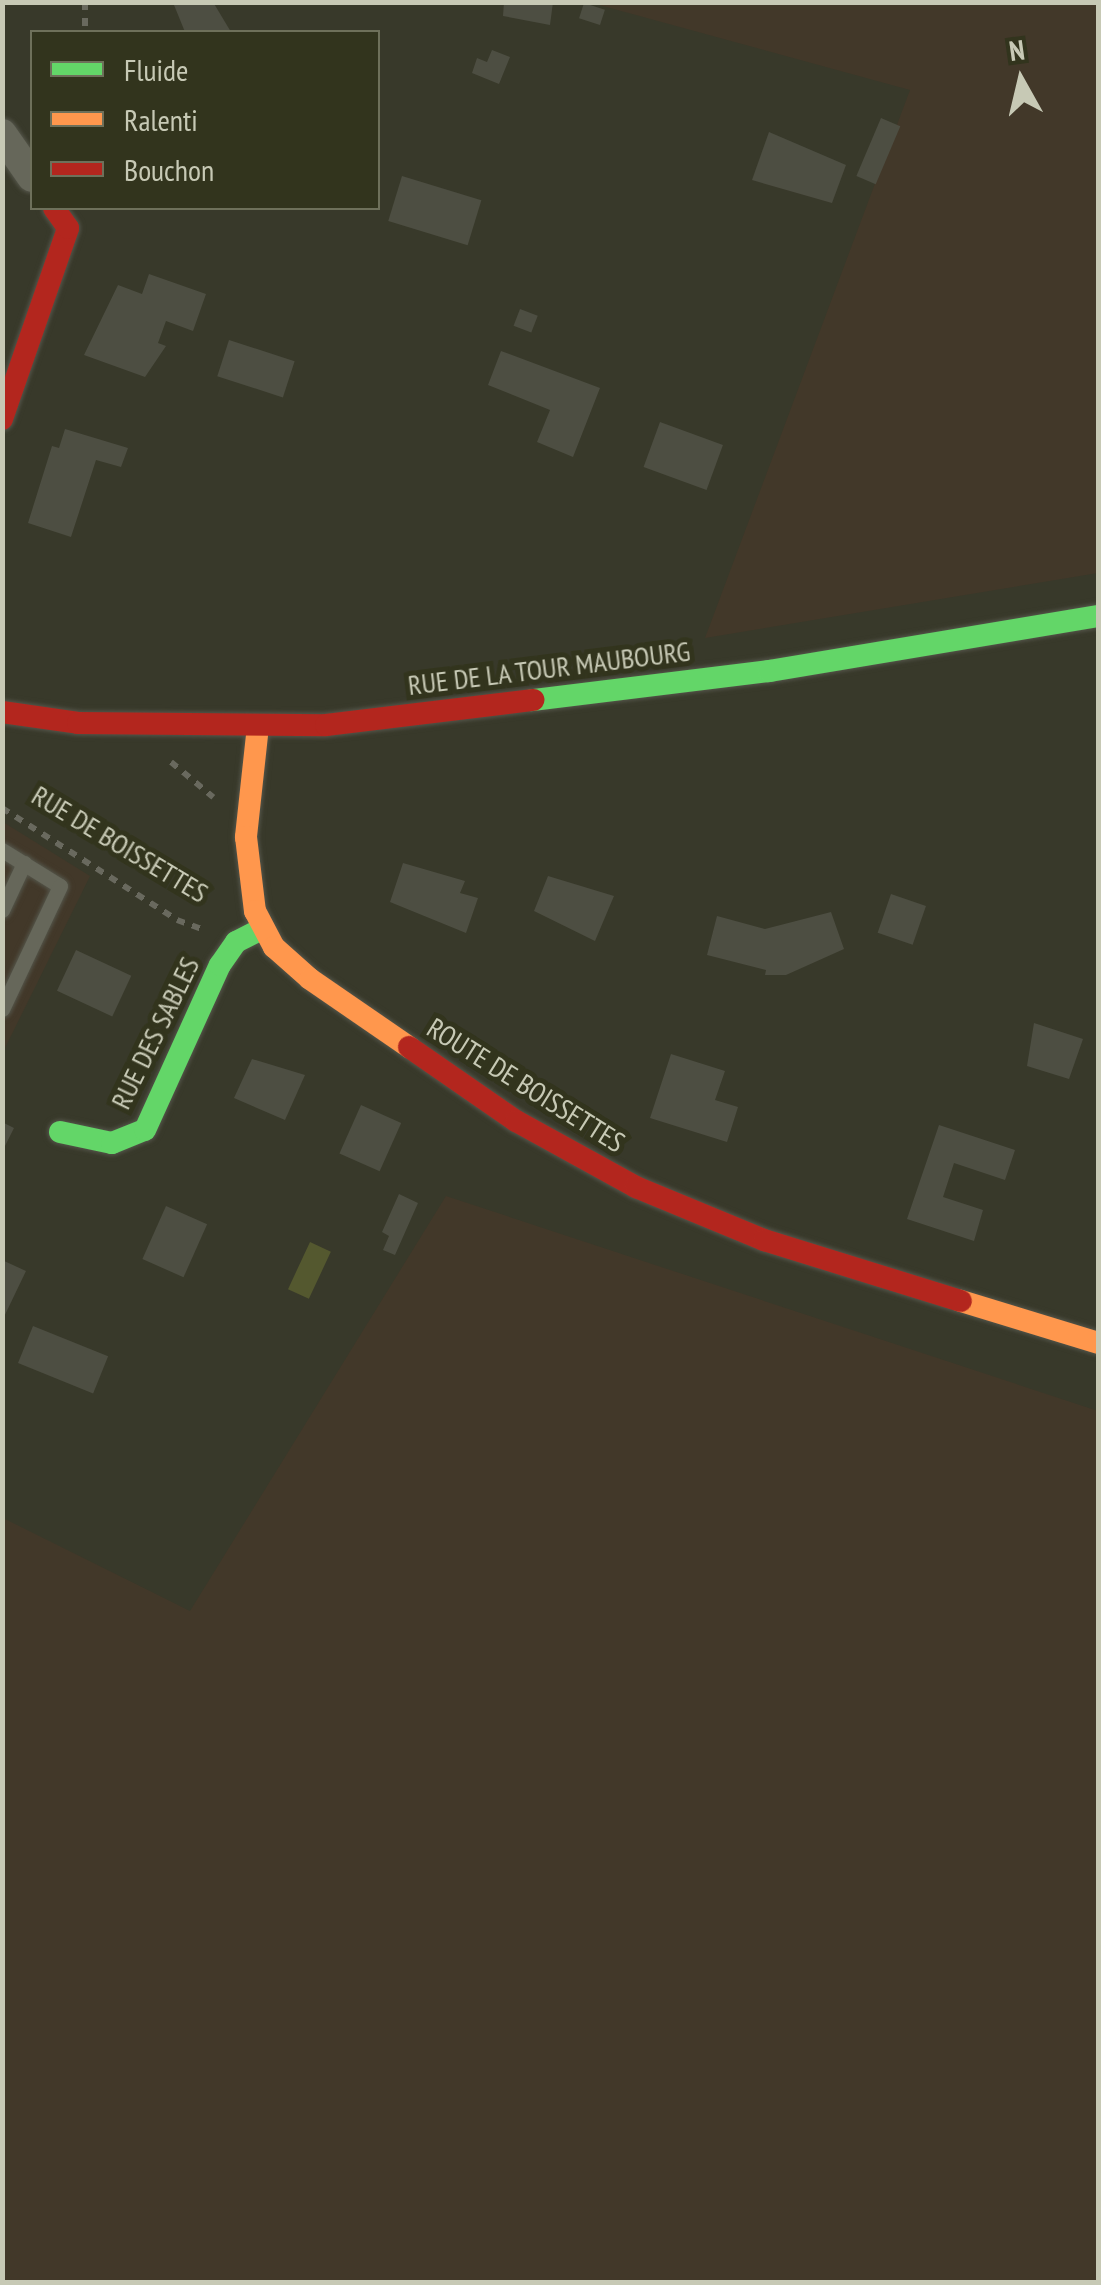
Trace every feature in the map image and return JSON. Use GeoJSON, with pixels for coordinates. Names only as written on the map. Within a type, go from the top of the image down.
{"type":"FeatureCollection","features":[{"type":"Feature","properties":{"kind":"street"},"geometry":{"type":"LineString","coordinates":[[2,134],[30,174]]}},
{"type":"Feature","properties":{"kind":"street"},"geometry":{"type":"LineString","coordinates":[[2,419],[68,228],[55,210]]}},
{"type":"Feature","properties":{"kind":"street","name":"RUE DE LA TOUR MAUBOURG"},"geometry":{"type":"LineString","coordinates":[[2,712],[78,724],[326,725],[665,685],[1098,616]]}},
{"type":"Feature","properties":{"kind":"street"},"geometry":{"type":"LineString","coordinates":[[236,942],[262,929],[246,836],[258,726]]}},
{"type":"Feature","properties":{"kind":"street","name":"ROUTE DE BOISSETTES"},"geometry":{"type":"LineString","coordinates":[[262,929],[285,960],[343,1002],[516,1121],[622,1180],[764,1240],[1098,1344]]}},
{"type":"Feature","properties":{"kind":"street","name":"RUE DES SABLES"},"geometry":{"type":"LineString","coordinates":[[60,1132],[112,1144],[145,1130],[236,942]]}},
{"type":"Feature","properties":{"kind":"lane"},"geometry":{"type":"LineString","coordinates":[[2,1009],[60,886],[4,854]]}},
{"type":"Feature","properties":{"kind":"lane"},"geometry":{"type":"LineString","coordinates":[[2,910],[24,864]]}},
{"type":"Feature","properties":{"kind":"lane"},"geometry":{"type":"LineString","coordinates":[[2,963],[20,972]]}},
{"type":"Feature","properties":{"kind":"path"},"geometry":{"type":"LineString","coordinates":[[86,2],[86,30]]}},
{"type":"Feature","properties":{"kind":"path","name":"RUE DE BOISSETTES"},"geometry":{"type":"LineString","coordinates":[[2,808],[178,920],[236,942]]}},
{"type":"Feature","properties":{"kind":"shaded area"},"geometry":{"type":"Polygon","coordinates":[[[592,3],[1098,3],[1098,573],[705,638],[910,90],[592,3]]]}},
{"type":"Feature","properties":{"kind":"shaded area"},"geometry":{"type":"Polygon","coordinates":[[[3,822],[90,876],[3,1052],[3,822]]]}},
{"type":"Feature","properties":{"kind":"shaded area"},"geometry":{"type":"Polygon","coordinates":[[[446,1196],[1098,1411],[1098,2282],[3,2282],[3,1518],[190,1611],[446,1196]]]}},
{"type":"Feature","properties":{"kind":"shaded area"},"geometry":{"type":"Polygon","coordinates":[[[310,1242],[331,1252],[309,1299],[288,1289],[310,1242]]]}},
{"type":"Feature","properties":{"kind":"building"},"geometry":{"type":"Polygon","coordinates":[[[213,2],[230,30],[184,30],[174,5],[213,2]]]}},
{"type":"Feature","properties":{"kind":"building"},"geometry":{"type":"Polygon","coordinates":[[[504,2],[553,2],[550,25],[503,16],[504,2]]]}},
{"type":"Feature","properties":{"kind":"building"},"geometry":{"type":"Polygon","coordinates":[[[584,3],[605,10],[600,25],[579,18],[584,3]]]}},
{"type":"Feature","properties":{"kind":"building"},"geometry":{"type":"Polygon","coordinates":[[[492,50],[510,57],[499,84],[472,73],[477,58],[487,62],[492,50]]]}},
{"type":"Feature","properties":{"kind":"building"},"geometry":{"type":"Polygon","coordinates":[[[881,118],[900,126],[876,184],[856,176],[881,118]]]}},
{"type":"Feature","properties":{"kind":"building"},"geometry":{"type":"Polygon","coordinates":[[[769,132],[846,165],[832,203],[752,180],[769,132]]]}},
{"type":"Feature","properties":{"kind":"building"},"geometry":{"type":"Polygon","coordinates":[[[402,176],[481,200],[468,245],[388,221],[402,176]]]}},
{"type":"Feature","properties":{"kind":"building"},"geometry":{"type":"Polygon","coordinates":[[[149,274],[206,294],[193,331],[166,321],[158,343],[166,346],[145,377],[84,355],[118,285],[142,294],[149,274]]]}},
{"type":"Feature","properties":{"kind":"building"},"geometry":{"type":"Polygon","coordinates":[[[520,309],[538,316],[531,333],[514,326],[520,309]]]}},
{"type":"Feature","properties":{"kind":"building"},"geometry":{"type":"Polygon","coordinates":[[[229,340],[295,361],[283,397],[217,376],[229,340]]]}},
{"type":"Feature","properties":{"kind":"building"},"geometry":{"type":"Polygon","coordinates":[[[501,351],[600,388],[573,457],[537,442],[550,410],[488,385],[501,351]]]}},
{"type":"Feature","properties":{"kind":"building"},"geometry":{"type":"Polygon","coordinates":[[[660,422],[723,445],[707,490],[644,467],[660,422]]]}},
{"type":"Feature","properties":{"kind":"building"},"geometry":{"type":"Polygon","coordinates":[[[65,429],[128,448],[121,467],[96,460],[71,537],[28,523],[52,446],[59,448],[65,429]]]}},
{"type":"Feature","properties":{"kind":"building"},"geometry":{"type":"Polygon","coordinates":[[[403,863],[465,881],[460,893],[478,898],[466,933],[390,902],[403,863]]]}},
{"type":"Feature","properties":{"kind":"building"},"geometry":{"type":"Polygon","coordinates":[[[548,876],[614,896],[595,941],[534,911],[548,876]]]}},
{"type":"Feature","properties":{"kind":"building"},"geometry":{"type":"Polygon","coordinates":[[[891,894],[926,906],[913,945],[878,933],[891,894]]]}},
{"type":"Feature","properties":{"kind":"building"},"geometry":{"type":"Polygon","coordinates":[[[831,912],[844,949],[786,975],[765,975],[766,970],[707,955],[717,916],[765,929],[831,912]]]}},
{"type":"Feature","properties":{"kind":"building"},"geometry":{"type":"Polygon","coordinates":[[[76,950],[131,976],[112,1017],[57,991],[76,950]]]}},
{"type":"Feature","properties":{"kind":"building"},"geometry":{"type":"Polygon","coordinates":[[[1034,1023],[1083,1039],[1069,1079],[1027,1066],[1034,1023]]]}},
{"type":"Feature","properties":{"kind":"building"},"geometry":{"type":"Polygon","coordinates":[[[671,1054],[725,1071],[715,1100],[738,1107],[727,1142],[650,1118],[671,1054]]]}},
{"type":"Feature","properties":{"kind":"building"},"geometry":{"type":"Polygon","coordinates":[[[252,1059],[305,1075],[285,1120],[234,1098],[252,1059]]]}},
{"type":"Feature","properties":{"kind":"building"},"geometry":{"type":"Polygon","coordinates":[[[361,1105],[401,1123],[380,1171],[339,1153],[361,1105]]]}},
{"type":"Feature","properties":{"kind":"building"},"geometry":{"type":"Polygon","coordinates":[[[2,1122],[14,1128],[2,1152],[2,1122]]]}},
{"type":"Feature","properties":{"kind":"building"},"geometry":{"type":"Polygon","coordinates":[[[939,1125],[1015,1150],[1005,1180],[954,1163],[943,1197],[983,1210],[974,1241],[907,1219],[939,1125]]]}},
{"type":"Feature","properties":{"kind":"building"},"geometry":{"type":"Polygon","coordinates":[[[399,1194],[418,1203],[395,1255],[383,1250],[389,1236],[382,1232],[399,1194]]]}},
{"type":"Feature","properties":{"kind":"building"},"geometry":{"type":"Polygon","coordinates":[[[166,1206],[207,1224],[184,1277],[142,1259],[166,1206]]]}},
{"type":"Feature","properties":{"kind":"building"},"geometry":{"type":"Polygon","coordinates":[[[2,1260],[26,1271],[2,1321],[2,1260]]]}},
{"type":"Feature","properties":{"kind":"building"},"geometry":{"type":"Polygon","coordinates":[[[33,1326],[108,1356],[93,1393],[18,1363],[33,1326]]]}},
{"type":"Feature","properties":{"kind":"traffic: fast"},"geometry":{"type":"LineString","coordinates":[[533,700],[769,671],[1098,616]]}},
{"type":"Feature","properties":{"kind":"traffic: fast"},"geometry":{"type":"LineString","coordinates":[[60,1132],[112,1143],[145,1130],[220,965],[236,942],[262,929]]}},
{"type":"Feature","properties":{"kind":"traffic: slow"},"geometry":{"type":"LineString","coordinates":[[258,726],[246,837],[255,911],[274,947],[310,979],[409,1047]]}},
{"type":"Feature","properties":{"kind":"traffic: slow"},"geometry":{"type":"LineString","coordinates":[[961,1301],[1098,1343]]}},
{"type":"Feature","properties":{"kind":"traffic: jam"},"geometry":{"type":"LineString","coordinates":[[2,419],[68,228],[55,210]]}},
{"type":"Feature","properties":{"kind":"traffic: jam"},"geometry":{"type":"LineString","coordinates":[[2,712],[78,723],[326,725],[533,700]]}},
{"type":"Feature","properties":{"kind":"traffic: jam"},"geometry":{"type":"LineString","coordinates":[[409,1047],[516,1121],[636,1187],[764,1240],[961,1301]]}}]}
